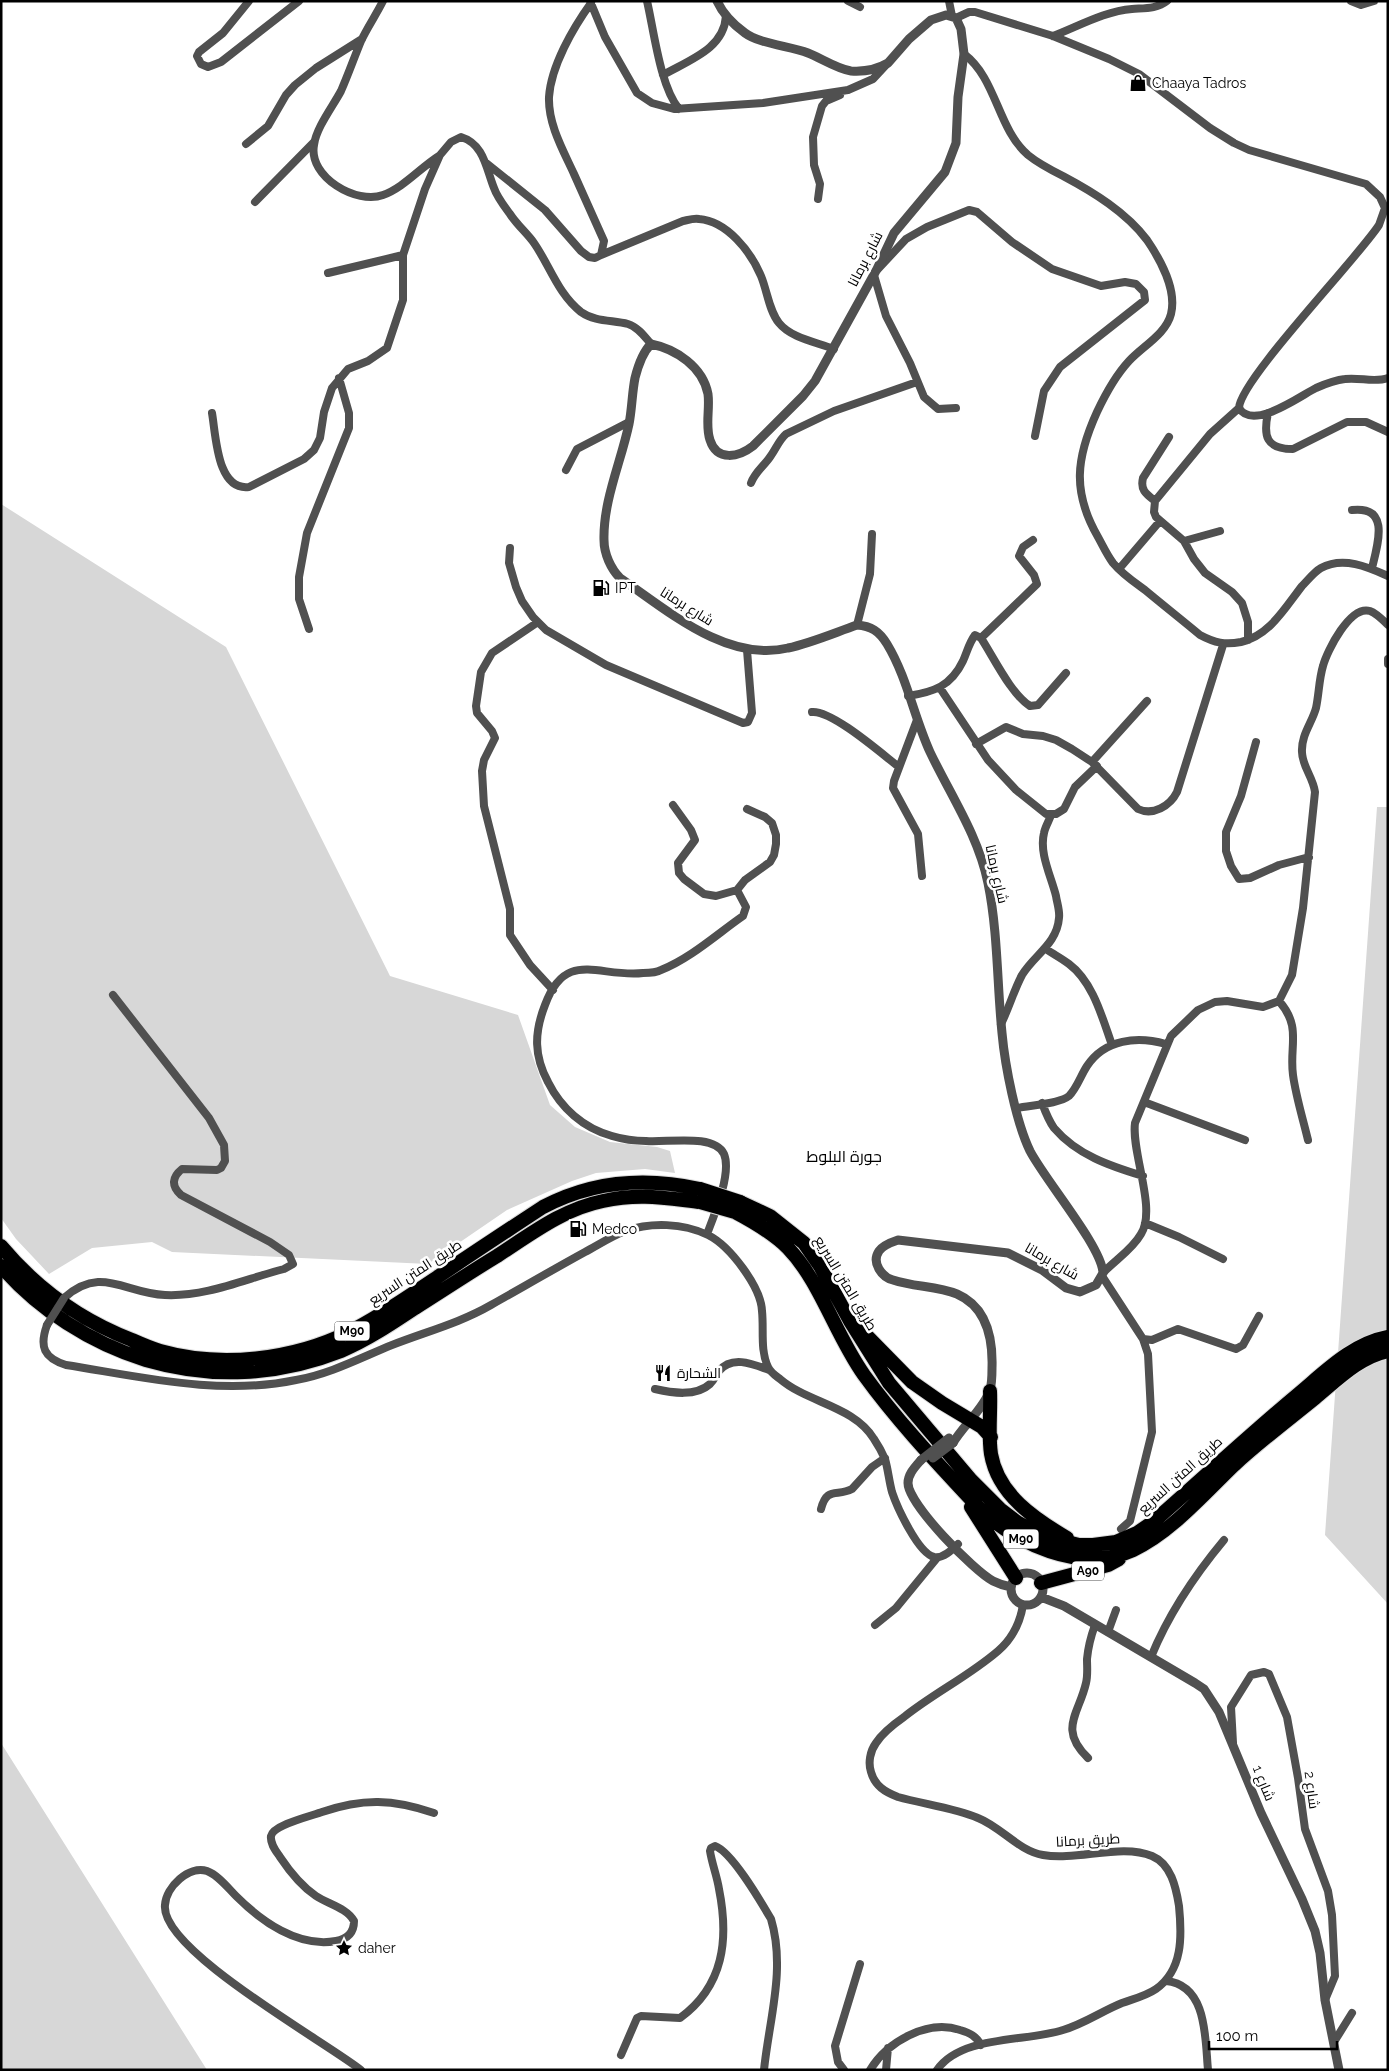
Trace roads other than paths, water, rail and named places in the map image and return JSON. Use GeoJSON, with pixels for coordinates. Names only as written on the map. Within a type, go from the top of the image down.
{"type":"FeatureCollection","features":[{"type":"Feature","properties":{"kind":"highway","name":"طريق المتن السريع"},"geometry":{"type":"LineString","coordinates":[[1,1246],[16,1264],[48,1293],[79,1315],[104,1329],[160,1351],[196,1358],[232,1360],[283,1354],[321,1344],[348,1332],[393,1308],[527,1218],[562,1197],[601,1186],[639,1181],[663,1182],[700,1196],[770,1216],[804,1243],[889,1383],[988,1499],[1017,1522],[1040,1535],[1079,1545],[1116,1542],[1137,1533],[1153,1522],[1256,1429],[1344,1357],[1363,1345],[1388,1337]]}},
{"type":"Feature","properties":{"kind":"highway","name":"طريق المتن السريع"},"geometry":{"type":"LineString","coordinates":[[1,1266],[42,1304],[70,1326],[102,1343],[131,1355],[169,1366],[204,1372],[274,1370],[341,1350],[385,1328],[565,1213],[602,1201],[641,1195],[700,1196]]}},
{"type":"Feature","properties":{"kind":"highway","name":"طريق المتن السريع"},"geometry":{"type":"LineString","coordinates":[[737,1207],[789,1249],[803,1267],[863,1373],[884,1401],[964,1492],[991,1521],[1040,1550],[1056,1554],[1096,1558],[1115,1556],[1132,1551],[1167,1528],[1240,1460],[1346,1373],[1373,1356],[1388,1351]]}},
{"type":"Feature","properties":{"kind":"highway"},"geometry":{"type":"LineString","coordinates":[[850,1321],[872,1340],[912,1382],[942,1404],[986,1431],[991,1437]]}},
{"type":"Feature","properties":{"kind":"highway"},"geometry":{"type":"LineString","coordinates":[[990,1391],[994,1465],[1010,1494],[1023,1509],[1037,1520],[1079,1545]]}},
{"type":"Feature","properties":{"kind":"highway"},"geometry":{"type":"LineString","coordinates":[[964,1492],[975,1516],[1009,1565],[1013,1583]]}},
{"type":"Feature","properties":{"kind":"highway","name":"A90"},"geometry":{"type":"LineString","coordinates":[[1041,1590],[1108,1565],[1132,1551]]}},
{"type":"Feature","properties":{"kind":"street"},"geometry":{"type":"LineString","coordinates":[[249,1],[223,33],[199,52],[197,56],[201,64],[208,67],[221,62],[299,1]]}},
{"type":"Feature","properties":{"kind":"street"},"geometry":{"type":"LineString","coordinates":[[255,202],[314,142],[341,90],[362,39],[383,1]]}},
{"type":"Feature","properties":{"kind":"street"},"geometry":{"type":"LineString","coordinates":[[647,1],[664,75],[674,102],[679,108]]}},
{"type":"Feature","properties":{"kind":"street"},"geometry":{"type":"LineString","coordinates":[[717,1],[726,16],[744,33],[754,38],[807,53],[848,71],[865,72],[875,70],[888,63]]}},
{"type":"Feature","properties":{"kind":"street"},"geometry":{"type":"LineString","coordinates":[[848,1],[860,7]]}},
{"type":"Feature","properties":{"kind":"street"},"geometry":{"type":"LineString","coordinates":[[949,1],[954,17]]}},
{"type":"Feature","properties":{"kind":"street"},"geometry":{"type":"LineString","coordinates":[[1053,36],[1109,13],[1161,6],[1167,1]]}},
{"type":"Feature","properties":{"kind":"street"},"geometry":{"type":"LineString","coordinates":[[1350,1],[1361,4],[1374,1]]}},
{"type":"Feature","properties":{"kind":"street"},"geometry":{"type":"LineString","coordinates":[[590,2],[606,37],[638,93],[652,104],[664,108],[773,101],[848,90],[873,79],[909,39],[931,20],[940,16],[954,17],[975,12],[1053,36],[1109,58],[1139,74],[1234,143],[1270,156],[1366,184],[1374,190],[1383,203],[1384,213],[1372,235],[1265,364],[1245,393],[1239,408],[1210,434],[1155,501],[1154,512],[1160,521],[1184,541],[1194,560],[1205,573],[1232,592],[1242,603],[1248,622],[1248,640]]}},
{"type":"Feature","properties":{"kind":"street"},"geometry":{"type":"LineString","coordinates":[[590,2],[578,20],[562,55],[551,86],[550,109],[557,136],[604,241],[601,255]]}},
{"type":"Feature","properties":{"kind":"street"},"geometry":{"type":"LineString","coordinates":[[664,75],[714,45],[721,37],[725,27],[726,16]]}},
{"type":"Feature","properties":{"kind":"street","name":"شارع برمانا"},"geometry":{"type":"LineString","coordinates":[[954,17],[960,29],[964,54],[958,96],[956,143],[948,165],[933,187],[904,218],[894,233],[834,349],[804,396],[745,452],[732,456],[719,454],[709,439],[708,394],[702,378],[681,355],[666,347],[651,344],[646,349],[635,379],[630,422],[606,515],[604,542],[613,571],[620,578],[700,632],[747,650],[787,649],[856,625],[868,626],[878,632],[887,644],[930,753],[956,800],[982,858],[995,930],[1004,1050],[1022,1132],[1030,1150],[1098,1255],[1103,1275],[1096,1285],[1080,1292],[1066,1288],[1042,1270],[1008,1252],[914,1240],[898,1240],[878,1251],[876,1260],[881,1274],[892,1280],[956,1294],[968,1300],[978,1310],[988,1329],[992,1349],[990,1391]]}},
{"type":"Feature","properties":{"kind":"street"},"geometry":{"type":"LineString","coordinates":[[246,144],[268,126],[286,95],[295,85],[316,68],[362,39]]}},
{"type":"Feature","properties":{"kind":"street"},"geometry":{"type":"LineString","coordinates":[[964,54],[981,70],[1008,129],[1024,151],[1040,164],[1099,198],[1136,227],[1147,241],[1168,282],[1172,303],[1171,314],[1166,326],[1119,374],[1102,402],[1087,435],[1081,455],[1080,482],[1084,509],[1099,539],[1119,569],[1200,635],[1222,644],[1248,640],[1264,632],[1310,577],[1321,568],[1330,564],[1346,563],[1372,568],[1388,576]]}},
{"type":"Feature","properties":{"kind":"street"},"geometry":{"type":"LineString","coordinates":[[818,199],[820,184],[814,165],[812,141],[822,106],[833,97],[860,91],[868,87],[872,84],[873,79]]}},
{"type":"Feature","properties":{"kind":"street"},"geometry":{"type":"LineString","coordinates":[[314,142],[312,155],[323,175],[339,187],[366,196],[382,196],[397,188],[440,155],[451,142],[461,137],[474,144],[481,151],[495,191],[510,215],[534,243],[554,279],[570,301],[582,313],[602,320],[629,324],[637,329],[651,344]]}},
{"type":"Feature","properties":{"kind":"street"},"geometry":{"type":"LineString","coordinates":[[212,414],[224,472],[232,484],[241,488],[249,487],[304,459],[314,450],[320,438],[328,399],[332,388],[339,378],[348,369],[368,361],[387,348],[403,300],[403,255],[425,189],[440,155]]}},
{"type":"Feature","properties":{"kind":"street"},"geometry":{"type":"LineString","coordinates":[[485,162],[545,210],[580,251],[589,257],[595,258],[684,221],[697,218],[708,221],[723,229],[741,244],[751,257],[761,276],[776,320],[792,334],[834,349]]}},
{"type":"Feature","properties":{"kind":"street"},"geometry":{"type":"LineString","coordinates":[[956,408],[938,409],[931,405],[924,397],[910,363],[886,316],[875,272],[906,239],[926,227],[969,210],[978,212],[1012,242],[1052,269],[1102,286],[1125,282],[1136,284],[1144,292],[1145,300],[1060,367],[1044,391],[1035,436]]}},
{"type":"Feature","properties":{"kind":"street"},"geometry":{"type":"LineString","coordinates":[[328,273],[403,255]]}},
{"type":"Feature","properties":{"kind":"street"},"geometry":{"type":"LineString","coordinates":[[309,629],[300,599],[299,577],[307,533],[349,428],[347,405],[339,378]]}},
{"type":"Feature","properties":{"kind":"street"},"geometry":{"type":"LineString","coordinates":[[1239,408],[1244,413],[1254,416],[1268,413],[1336,380],[1347,378],[1377,381],[1388,378]]}},
{"type":"Feature","properties":{"kind":"street"},"geometry":{"type":"LineString","coordinates":[[751,483],[755,474],[770,458],[781,438],[786,434],[834,412],[917,382]]}},
{"type":"Feature","properties":{"kind":"street"},"geometry":{"type":"LineString","coordinates":[[1268,413],[1265,434],[1269,441],[1284,449],[1293,449],[1347,422],[1366,422],[1388,432]]}},
{"type":"Feature","properties":{"kind":"street"},"geometry":{"type":"LineString","coordinates":[[566,470],[577,449],[630,422]]}},
{"type":"Feature","properties":{"kind":"street"},"geometry":{"type":"LineString","coordinates":[[764,435],[781,438]]}},
{"type":"Feature","properties":{"kind":"street"},"geometry":{"type":"LineString","coordinates":[[1155,501],[1143,490],[1143,478],[1169,437]]}},
{"type":"Feature","properties":{"kind":"street"},"geometry":{"type":"LineString","coordinates":[[1352,510],[1373,512],[1378,514],[1384,521],[1385,528],[1372,568]]}},
{"type":"Feature","properties":{"kind":"street"},"geometry":{"type":"LineString","coordinates":[[1119,569],[1160,521]]}},
{"type":"Feature","properties":{"kind":"street"},"geometry":{"type":"LineString","coordinates":[[1184,541],[1220,531]]}},
{"type":"Feature","properties":{"kind":"street"},"geometry":{"type":"LineString","coordinates":[[856,625],[870,574],[872,534]]}},
{"type":"Feature","properties":{"kind":"street"},"geometry":{"type":"LineString","coordinates":[[981,638],[1037,584],[1034,575],[1019,556],[1023,547],[1033,540]]}},
{"type":"Feature","properties":{"kind":"street"},"geometry":{"type":"LineString","coordinates":[[510,548],[510,571],[522,601],[546,630],[606,665],[744,723],[748,722],[752,714],[747,650]]}},
{"type":"Feature","properties":{"kind":"street"},"geometry":{"type":"LineString","coordinates":[[1122,1529],[1130,1521],[1152,1432],[1148,1354],[1142,1339],[1103,1275],[1139,1239],[1145,1223],[1143,1176],[1134,1132],[1135,1123],[1166,1044],[1171,1036],[1198,1010],[1215,1002],[1227,1001],[1263,1007],[1279,1001],[1292,974],[1309,856],[1315,792],[1314,782],[1306,766],[1302,750],[1303,738],[1315,712],[1324,662],[1328,652],[1353,615],[1365,610],[1370,611],[1388,625]]}},
{"type":"Feature","properties":{"kind":"street"},"geometry":{"type":"LineString","coordinates":[[538,622],[492,653],[481,672],[476,706],[477,713],[492,730],[495,738],[483,765],[484,806],[510,909],[510,935],[530,965],[553,990]]}},
{"type":"Feature","properties":{"kind":"street"},"geometry":{"type":"LineString","coordinates":[[908,696],[929,693],[940,688],[958,669],[975,635],[981,638],[1013,687],[1030,706],[1038,705],[1066,673]]}},
{"type":"Feature","properties":{"kind":"street"},"geometry":{"type":"LineString","coordinates":[[976,744],[1003,728],[1056,740],[1094,764],[1131,803],[1142,811],[1154,811],[1174,798],[1180,784],[1222,644]]}},
{"type":"Feature","properties":{"kind":"street"},"geometry":{"type":"LineString","coordinates":[[1388,659],[1388,664]]}},
{"type":"Feature","properties":{"kind":"street"},"geometry":{"type":"LineString","coordinates":[[940,688],[976,744],[1002,776],[1041,810],[1051,815],[1064,809],[1075,787],[1147,701]]}},
{"type":"Feature","properties":{"kind":"street"},"geometry":{"type":"LineString","coordinates":[[812,712],[827,715],[859,736],[898,767]]}},
{"type":"Feature","properties":{"kind":"street"},"geometry":{"type":"LineString","coordinates":[[917,720],[898,767],[893,788],[918,834],[922,876]]}},
{"type":"Feature","properties":{"kind":"street"},"geometry":{"type":"LineString","coordinates":[[1256,742],[1241,796],[1226,832],[1226,851],[1232,870],[1239,879],[1246,879],[1279,864],[1309,856]]}},
{"type":"Feature","properties":{"kind":"street"},"geometry":{"type":"LineString","coordinates":[[673,805],[691,830],[695,840],[678,863],[679,873],[695,889],[710,896],[737,890],[745,880],[770,862],[774,855],[776,835],[772,823],[765,817],[747,809]]}},
{"type":"Feature","properties":{"kind":"street"},"geometry":{"type":"LineString","coordinates":[[1001,1024],[1021,977],[1027,968],[1046,949],[1056,930],[1059,918],[1052,878],[1043,848],[1043,834],[1051,815]]}},
{"type":"Feature","properties":{"kind":"street"},"geometry":{"type":"LineString","coordinates":[[707,1234],[724,1184],[726,1164],[724,1154],[712,1143],[695,1141],[646,1142],[611,1136],[582,1122],[565,1109],[552,1090],[540,1066],[537,1049],[538,1027],[545,1004],[558,980],[568,973],[579,969],[626,975],[659,972],[680,961],[746,913],[746,907],[737,890]]}},
{"type":"Feature","properties":{"kind":"street"},"geometry":{"type":"LineString","coordinates":[[1046,949],[1070,965],[1086,983],[1102,1017],[1112,1045]]}},
{"type":"Feature","properties":{"kind":"street"},"geometry":{"type":"LineString","coordinates":[[113,995],[203,1110],[224,1145],[225,1161],[221,1168],[213,1171],[182,1169],[176,1174],[173,1182],[175,1189],[181,1195],[270,1242],[289,1255],[293,1264],[284,1269],[202,1293],[164,1295],[99,1281],[80,1286],[64,1298],[47,1325],[43,1337],[44,1348],[55,1362],[66,1366],[223,1387],[295,1381],[320,1375],[392,1345],[451,1325],[623,1231],[649,1225],[668,1225],[707,1234],[733,1255],[744,1270],[759,1298],[762,1309],[764,1350],[769,1370]]}},
{"type":"Feature","properties":{"kind":"street"},"geometry":{"type":"LineString","coordinates":[[1279,1001],[1288,1011],[1293,1032],[1295,1042],[1291,1060],[1293,1078],[1308,1140]]}},
{"type":"Feature","properties":{"kind":"street"},"geometry":{"type":"LineString","coordinates":[[1017,1108],[1057,1101],[1069,1095],[1093,1058],[1123,1040],[1166,1044]]}},
{"type":"Feature","properties":{"kind":"street"},"geometry":{"type":"LineString","coordinates":[[1144,1102],[1245,1140]]}},
{"type":"Feature","properties":{"kind":"street"},"geometry":{"type":"LineString","coordinates":[[1042,1103],[1053,1126],[1080,1151],[1118,1168],[1143,1176]]}},
{"type":"Feature","properties":{"kind":"street"},"geometry":{"type":"LineString","coordinates":[[1145,1223],[1180,1237],[1223,1259]]}},
{"type":"Feature","properties":{"kind":"street"},"geometry":{"type":"LineString","coordinates":[[1142,1339],[1152,1340],[1178,1329],[1236,1349],[1243,1345],[1260,1316]]}},
{"type":"Feature","properties":{"kind":"street"},"geometry":{"type":"LineString","coordinates":[[655,1389],[672,1393],[696,1392],[710,1384],[720,1370],[730,1363],[746,1361],[769,1370],[782,1382],[804,1396],[859,1421],[871,1434],[885,1458],[891,1490],[905,1521],[923,1549],[937,1558]]}},
{"type":"Feature","properties":{"kind":"street"},"geometry":{"type":"LineString","coordinates":[[990,1391],[958,1434],[910,1475],[908,1484],[910,1492],[922,1512],[992,1581],[1013,1583],[1024,1574],[1030,1574],[1034,1575],[1041,1590],[1031,1604],[1023,1604],[1015,1600],[1013,1583]]}},
{"type":"Feature","properties":{"kind":"street"},"geometry":{"type":"LineString","coordinates":[[821,1509],[827,1496],[835,1491],[852,1490],[872,1467],[885,1458]]}},
{"type":"Feature","properties":{"kind":"street"},"geometry":{"type":"LineString","coordinates":[[1151,1657],[1162,1632],[1186,1591],[1200,1569],[1224,1540]]}},
{"type":"Feature","properties":{"kind":"street"},"geometry":{"type":"LineString","coordinates":[[875,1625],[896,1608],[937,1558],[947,1554],[956,1546]]}},
{"type":"Feature","properties":{"kind":"street","name":"شارع 1"},"geometry":{"type":"LineString","coordinates":[[1041,1590],[1095,1625],[1204,1689],[1219,1712],[1261,1813],[1309,1914],[1320,1953],[1326,2000],[1340,2070]]}},
{"type":"Feature","properties":{"kind":"street","name":"طريق برمانا"},"geometry":{"type":"LineString","coordinates":[[937,2070],[948,2057],[981,2045],[1062,2031],[1121,2003],[1156,1990],[1175,1967],[1179,1954],[1180,1918],[1170,1872],[1153,1856],[1140,1852],[1070,1857],[1041,1855],[1030,1851],[990,1824],[977,1818],[887,1793],[879,1787],[874,1779],[870,1766],[872,1751],[884,1732],[922,1703],[999,1650],[1019,1623],[1023,1604]]}},
{"type":"Feature","properties":{"kind":"street"},"geometry":{"type":"LineString","coordinates":[[1108,1632],[1116,1610]]}},
{"type":"Feature","properties":{"kind":"street"},"geometry":{"type":"LineString","coordinates":[[1088,1758],[1078,1746],[1074,1736],[1072,1721],[1086,1683],[1089,1648],[1095,1625]]}},
{"type":"Feature","properties":{"kind":"street","name":"شارع 2"},"geometry":{"type":"LineString","coordinates":[[1233,1743],[1231,1707],[1235,1698],[1251,1675],[1264,1672],[1269,1674],[1287,1717],[1305,1829],[1328,1891],[1332,1914],[1335,1976],[1326,2000]]}},
{"type":"Feature","properties":{"kind":"street"},"geometry":{"type":"LineString","coordinates":[[361,2070],[260,2004],[204,1959],[170,1924],[166,1915],[166,1900],[171,1889],[182,1877],[200,1870],[209,1872],[257,1916],[272,1926],[292,1935],[316,1940],[340,1940],[352,1931],[354,1921],[352,1917],[316,1896],[301,1884],[274,1848],[271,1839],[272,1833],[280,1827],[328,1810],[349,1804],[371,1801],[396,1803],[434,1813]]}},
{"type":"Feature","properties":{"kind":"street"},"geometry":{"type":"LineString","coordinates":[[622,2055],[637,2018],[640,2016],[680,2018],[700,1999],[714,1979],[720,1964],[723,1936],[719,1889],[710,1851],[715,1846],[736,1865],[771,1919],[773,1926],[777,1964],[776,1983],[764,2070]]}},
{"type":"Feature","properties":{"kind":"street"},"geometry":{"type":"LineString","coordinates":[[844,2070],[838,2062],[835,2046],[860,1964]]}},
{"type":"Feature","properties":{"kind":"street"},"geometry":{"type":"LineString","coordinates":[[1166,1980],[1180,1985],[1190,1993],[1201,2010],[1208,2070]]}},
{"type":"Feature","properties":{"kind":"street"},"geometry":{"type":"LineString","coordinates":[[1334,2042],[1352,2013]]}},
{"type":"Feature","properties":{"kind":"street"},"geometry":{"type":"LineString","coordinates":[[870,2070],[876,2060],[888,2048],[912,2033],[934,2028],[956,2029],[967,2032],[975,2036],[981,2045]]}},
{"type":"Feature","properties":{"kind":"street"},"geometry":{"type":"LineString","coordinates":[[886,2070],[888,2048]]}},
{"type":"Feature","properties":{"kind":"place","name":"Chaaya Tadros"},"geometry":{"type":"Point","coordinates":[1138,83]}},
{"type":"Feature","properties":{"kind":"place","name":"IPT"},"geometry":{"type":"Point","coordinates":[601,588]}},
{"type":"Feature","properties":{"kind":"place","name":"Medco"},"geometry":{"type":"Point","coordinates":[578,1229]}},
{"type":"Feature","properties":{"kind":"place","name":"الشحارة"},"geometry":{"type":"Point","coordinates":[663,1373]}},
{"type":"Feature","properties":{"kind":"place","name":"daher"},"geometry":{"type":"Point","coordinates":[344,1948]}},
{"type":"Feature","properties":{"kind":"district","name":"جورة البلوط"},"geometry":{"type":"Point","coordinates":[844,1156]}}]}
